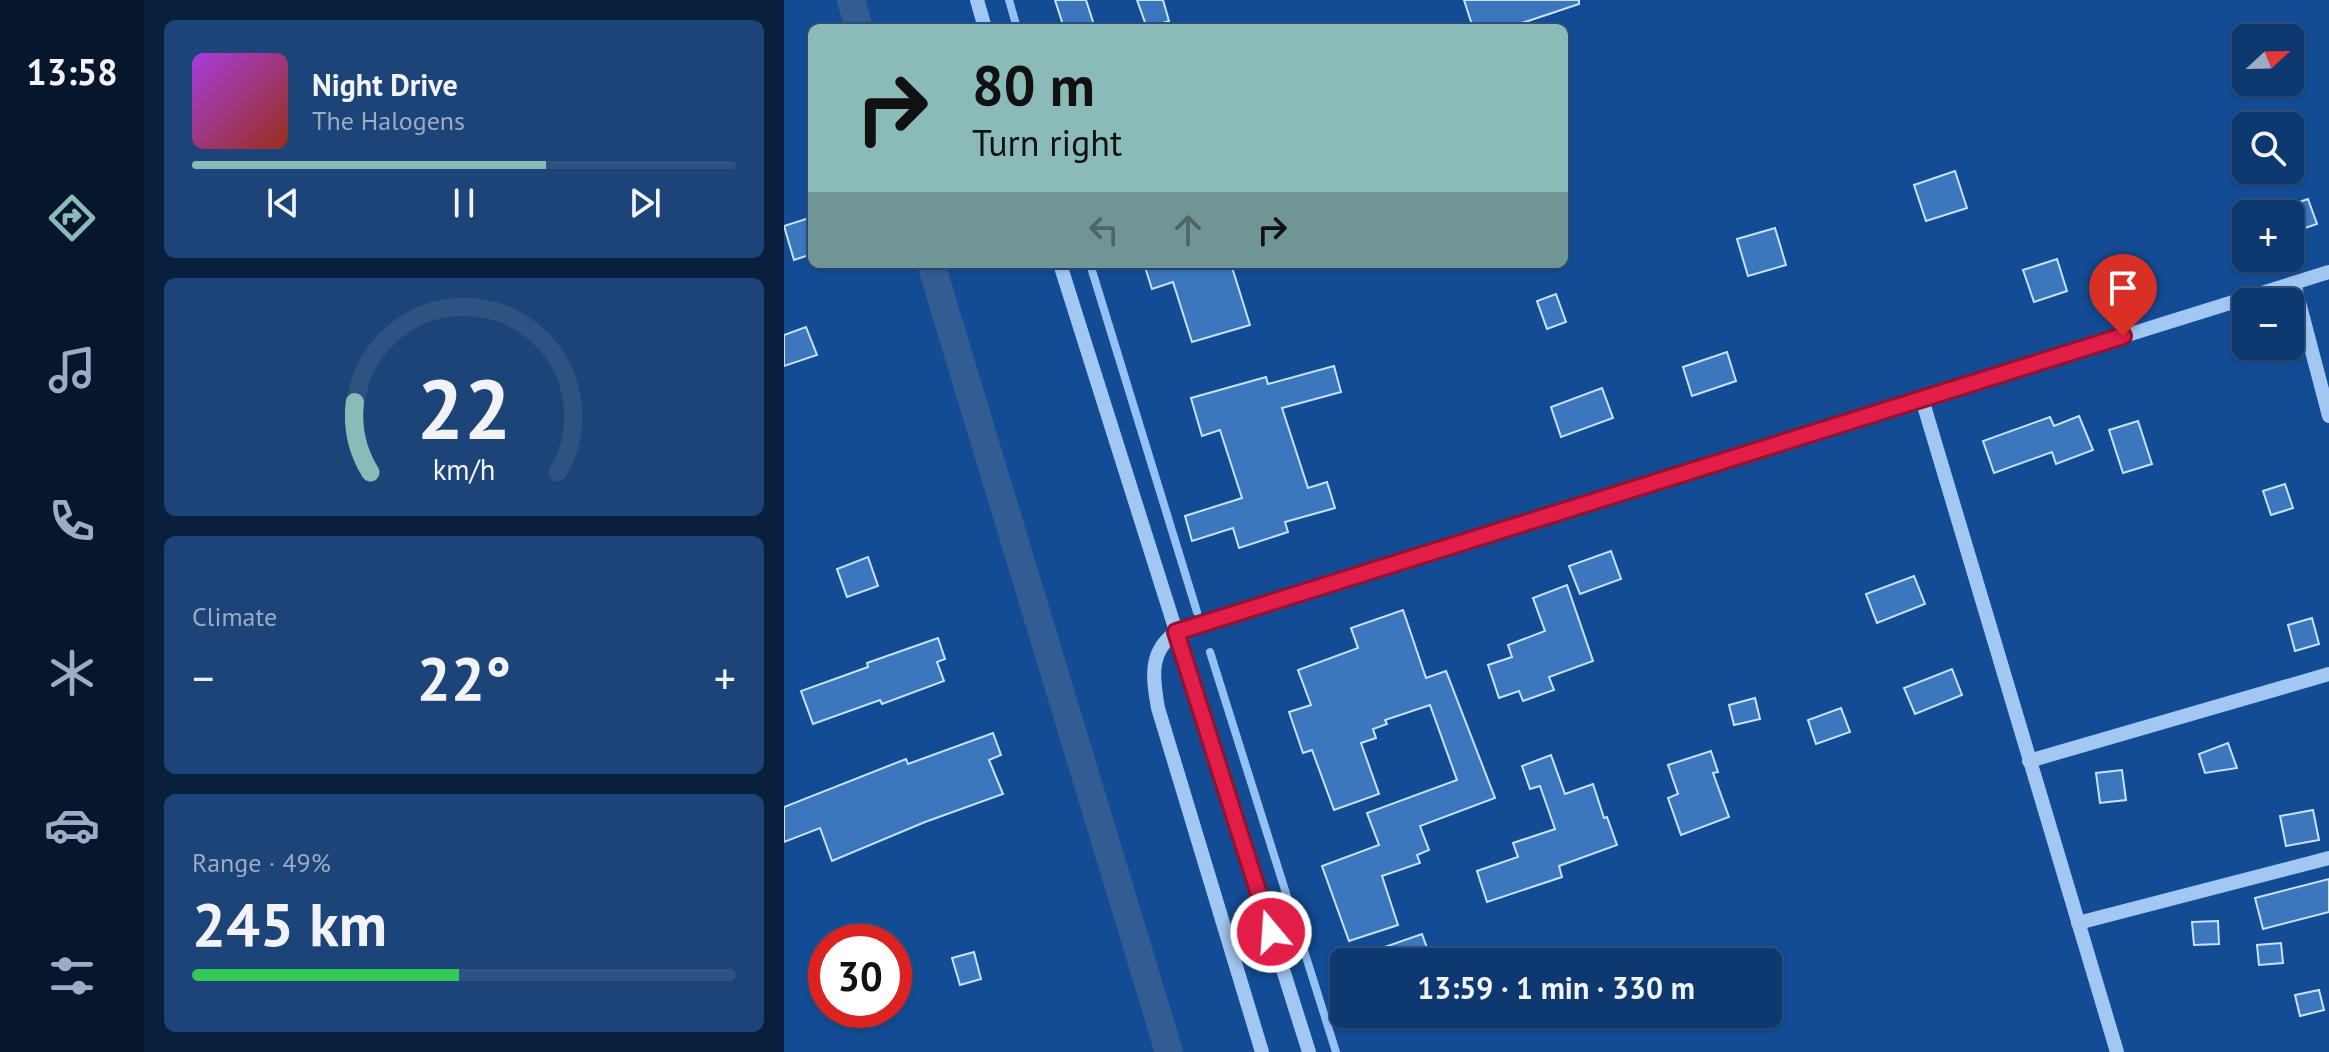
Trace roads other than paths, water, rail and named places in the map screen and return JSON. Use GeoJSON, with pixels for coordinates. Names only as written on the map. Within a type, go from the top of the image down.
{"type":"FeatureCollection","features":[{"type":"Feature","properties":{"kind":"street"},"geometry":{"type":"LineString","coordinates":[[977,0],[984,24]]}},
{"type":"Feature","properties":{"kind":"street"},"geometry":{"type":"LineString","coordinates":[[1061,268],[1170,636],[1309,1052]]}},
{"type":"Feature","properties":{"kind":"street"},"geometry":{"type":"LineString","coordinates":[[1262,1052],[1158,708],[1155,667],[1158,651],[1170,636],[2329,272]]}},
{"type":"Feature","properties":{"kind":"street"},"geometry":{"type":"LineString","coordinates":[[2294,283],[2329,416]]}},
{"type":"Feature","properties":{"kind":"street"},"geometry":{"type":"LineString","coordinates":[[1922,399],[2117,1052]]}},
{"type":"Feature","properties":{"kind":"street"},"geometry":{"type":"LineString","coordinates":[[2029,761],[2329,674]]}},
{"type":"Feature","properties":{"kind":"street"},"geometry":{"type":"LineString","coordinates":[[2078,923],[2329,858]]}},
{"type":"Feature","properties":{"kind":"waterway"},"geometry":{"type":"LineString","coordinates":[[851,0],[858,24]]}},
{"type":"Feature","properties":{"kind":"waterway"},"geometry":{"type":"LineString","coordinates":[[1009,0],[1016,24]]}},
{"type":"Feature","properties":{"kind":"waterway"},"geometry":{"type":"LineString","coordinates":[[932,268],[1169,1052]]}},
{"type":"Feature","properties":{"kind":"waterway"},"geometry":{"type":"LineString","coordinates":[[1091,268],[1197,612]]}},
{"type":"Feature","properties":{"kind":"waterway"},"geometry":{"type":"LineString","coordinates":[[1210,652],[1336,1052]]}}]}
